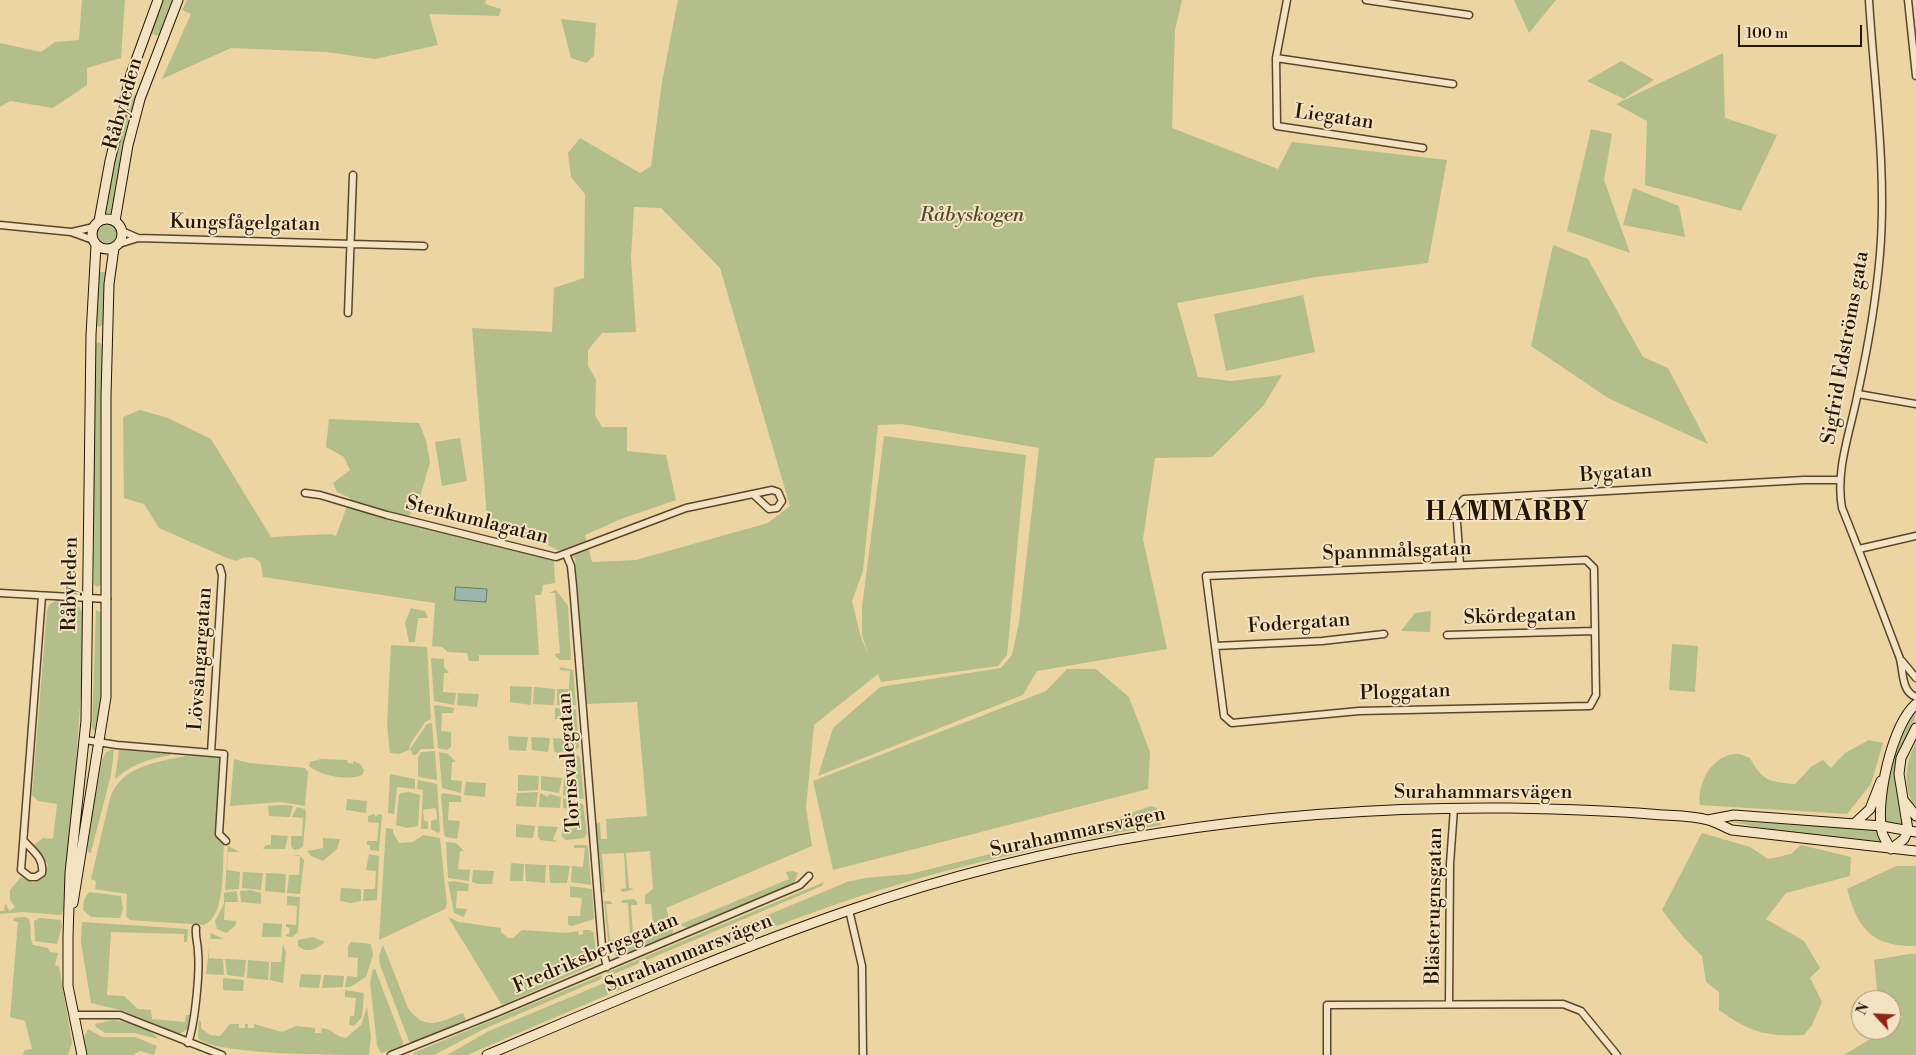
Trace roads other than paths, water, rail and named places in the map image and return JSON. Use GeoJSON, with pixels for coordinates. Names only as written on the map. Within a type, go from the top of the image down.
{"type":"FeatureCollection","features":[{"type":"Feature","properties":{"kind":"main road","name":"Råbyleden"},"geometry":{"type":"LineString","coordinates":[[82,1055],[68,986],[69,923],[70,872],[85,740],[89,598],[91,334],[96,224],[131,74],[158,0]]}},
{"type":"Feature","properties":{"kind":"main road","name":"Råbyleden"},"geometry":{"type":"LineString","coordinates":[[115,221],[128,145],[140,100],[178,0]]}},
{"type":"Feature","properties":{"kind":"main road"},"geometry":{"type":"LineString","coordinates":[[96,224],[107,219],[115,221],[122,231]]}},
{"type":"Feature","properties":{"kind":"main road","name":"Råbyleden"},"geometry":{"type":"LineString","coordinates":[[69,923],[79,874],[106,696],[106,396],[109,284],[122,231]]}},
{"type":"Feature","properties":{"kind":"main road"},"geometry":{"type":"LineString","coordinates":[[95,243],[104,249],[117,246]]}},
{"type":"Feature","properties":{"kind":"main road"},"geometry":{"type":"LineString","coordinates":[[1854,824],[1870,809],[1899,726],[1916,704]]}},
{"type":"Feature","properties":{"kind":"main road"},"geometry":{"type":"LineString","coordinates":[[1886,767],[1882,832],[1891,849],[1912,831],[1902,797],[1899,774],[1901,758],[1916,728]]}},
{"type":"Feature","properties":{"kind":"main road"},"geometry":{"type":"LineString","coordinates":[[1902,797],[1916,816]]}},
{"type":"Feature","properties":{"kind":"main road","name":"Surahammarsvägen"},"geometry":{"type":"LineString","coordinates":[[487,1055],[712,961],[848,910],[1006,865],[1108,842],[1173,830],[1342,812],[1454,808],[1605,810],[1708,820],[1734,815],[1882,826],[1912,831]]}},
{"type":"Feature","properties":{"kind":"main road","name":"Surahammarsvägen"},"geometry":{"type":"LineString","coordinates":[[1708,820],[1732,830],[1916,851]]}},
{"type":"Feature","properties":{"kind":"street","name":"Liegatan"},"geometry":{"type":"LineString","coordinates":[[1287,0],[1276,58],[1277,126],[1423,148]]}},
{"type":"Feature","properties":{"kind":"street"},"geometry":{"type":"LineString","coordinates":[[1366,0],[1469,15]]}},
{"type":"Feature","properties":{"kind":"street","name":"Sigfrid Edströms gata"},"geometry":{"type":"LineString","coordinates":[[1869,0],[1883,205],[1874,307],[1840,480],[1842,508],[1901,660],[1906,687],[1911,695],[1916,697]]}},
{"type":"Feature","properties":{"kind":"street"},"geometry":{"type":"LineString","coordinates":[[1908,0],[1912,11],[1916,76]]}},
{"type":"Feature","properties":{"kind":"street"},"geometry":{"type":"LineString","coordinates":[[1276,58],[1453,84]]}},
{"type":"Feature","properties":{"kind":"street"},"geometry":{"type":"LineString","coordinates":[[348,314],[353,174]]}},
{"type":"Feature","properties":{"kind":"street"},"geometry":{"type":"LineString","coordinates":[[71,232],[96,224]]}},
{"type":"Feature","properties":{"kind":"street"},"geometry":{"type":"LineString","coordinates":[[0,225],[71,232],[95,243]]}},
{"type":"Feature","properties":{"kind":"street","name":"Kungsfågelgatan"},"geometry":{"type":"LineString","coordinates":[[122,231],[138,238]]}},
{"type":"Feature","properties":{"kind":"street","name":"Kungsfågelgatan"},"geometry":{"type":"LineString","coordinates":[[117,246],[138,238],[424,246]]}},
{"type":"Feature","properties":{"kind":"street"},"geometry":{"type":"LineString","coordinates":[[1858,394],[1916,402]]}},
{"type":"Feature","properties":{"kind":"street","name":"Bygatan"},"geometry":{"type":"LineString","coordinates":[[1460,565],[1456,508],[1464,499],[1721,484],[1840,480]]}},
{"type":"Feature","properties":{"kind":"street","name":"Stenkumlagatan"},"geometry":{"type":"LineString","coordinates":[[305,493],[320,495],[387,515],[556,557],[686,508],[754,495]]}},
{"type":"Feature","properties":{"kind":"street"},"geometry":{"type":"LineString","coordinates":[[1858,549],[1916,536]]}},
{"type":"Feature","properties":{"kind":"street","name":"Tornsvalegatan"},"geometry":{"type":"LineString","coordinates":[[566,554],[571,566],[573,586],[602,946],[607,967]]}},
{"type":"Feature","properties":{"kind":"street","name":"Spannmålsgatan"},"geometry":{"type":"LineString","coordinates":[[1215,646],[1206,576],[1586,560],[1594,568],[1594,631]]}},
{"type":"Feature","properties":{"kind":"street","name":"Lövsångargatan"},"geometry":{"type":"LineString","coordinates":[[211,752],[222,575],[220,568]]}},
{"type":"Feature","properties":{"kind":"street"},"geometry":{"type":"LineString","coordinates":[[0,593],[107,599]]}},
{"type":"Feature","properties":{"kind":"street"},"geometry":{"type":"LineString","coordinates":[[24,841],[39,856],[43,865],[42,873],[36,877],[30,877],[21,870],[42,596]]}},
{"type":"Feature","properties":{"kind":"street","name":"Skördegatan"},"geometry":{"type":"LineString","coordinates":[[1447,635],[1594,631]]}},
{"type":"Feature","properties":{"kind":"street","name":"Ploggatan"},"geometry":{"type":"LineString","coordinates":[[1215,646],[1222,705],[1226,719],[1232,722],[1340,712],[1587,707],[1594,702],[1596,695],[1594,631]]}},
{"type":"Feature","properties":{"kind":"street","name":"Fodergatan"},"geometry":{"type":"LineString","coordinates":[[1215,646],[1322,641],[1384,634]]}},
{"type":"Feature","properties":{"kind":"street","name":"Sigfrid Edströms gata"},"geometry":{"type":"LineString","coordinates":[[1901,660],[1916,678]]}},
{"type":"Feature","properties":{"kind":"street","name":"Lövsångargatan"},"geometry":{"type":"LineString","coordinates":[[85,740],[224,754],[219,834],[226,841]]}},
{"type":"Feature","properties":{"kind":"street","name":"Blästerugnsgatan"},"geometry":{"type":"LineString","coordinates":[[1449,1004],[1450,864],[1454,808]]}},
{"type":"Feature","properties":{"kind":"street","name":"Fredriksbergsgatan"},"geometry":{"type":"LineString","coordinates":[[391,1055],[800,886],[809,876]]}},
{"type":"Feature","properties":{"kind":"street"},"geometry":{"type":"LineString","coordinates":[[848,910],[862,966],[863,1055]]}},
{"type":"Feature","properties":{"kind":"street"},"geometry":{"type":"LineString","coordinates":[[188,1043],[193,1024],[196,983],[198,950],[195,941],[196,928]]}},
{"type":"Feature","properties":{"kind":"street"},"geometry":{"type":"LineString","coordinates":[[1327,1055],[1327,1006],[1449,1004],[1563,1004],[1576,1007],[1617,1055]]}},
{"type":"Feature","properties":{"kind":"street"},"geometry":{"type":"LineString","coordinates":[[74,1015],[96,1013],[120,1015],[222,1055]]}},
{"type":"Feature","properties":{"kind":"district","name":"HAMMARBY"},"geometry":{"type":"Point","coordinates":[1508,514]}},
{"type":"Feature","properties":{"kind":"park label","name":"Råbyskogen"},"geometry":{"type":"Point","coordinates":[972,216]}}]}
